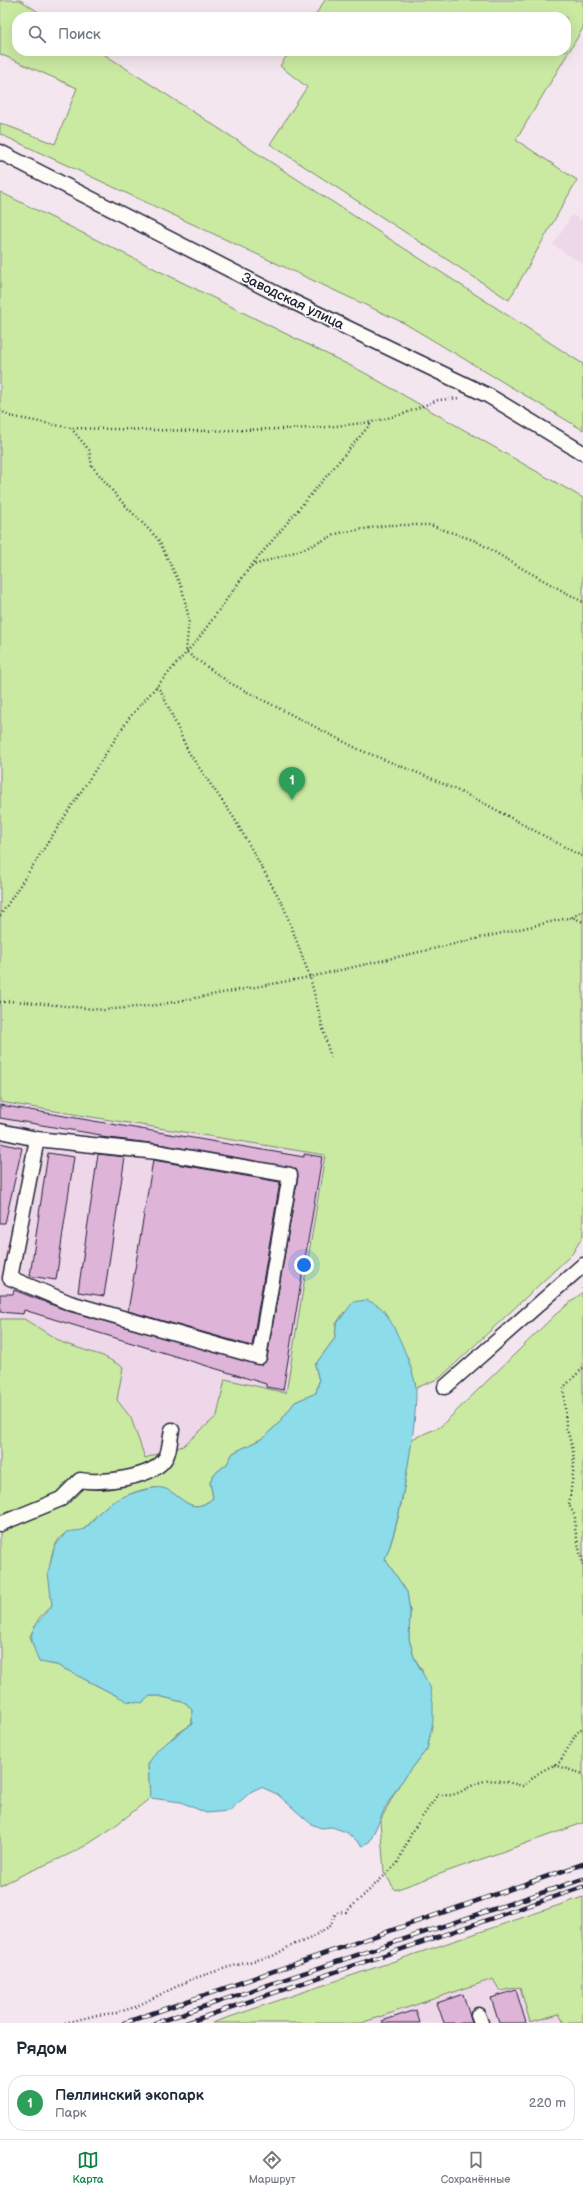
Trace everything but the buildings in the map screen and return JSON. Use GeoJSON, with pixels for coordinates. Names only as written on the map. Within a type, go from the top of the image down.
{"type":"FeatureCollection","features":[{"type":"Feature","properties":{"kind":"street","name":"Заводская улица"},"geometry":{"type":"LineString","coordinates":[[0,152],[281,296],[489,396],[583,453]]}},
{"type":"Feature","properties":{"kind":"street"},"geometry":{"type":"LineString","coordinates":[[0,1131],[37,1139],[157,1152],[290,1175],[259,1357],[70,1302],[10,1278],[37,1139]]}},
{"type":"Feature","properties":{"kind":"street"},"geometry":{"type":"LineString","coordinates":[[445,1387],[583,1265]]}},
{"type":"Feature","properties":{"kind":"street"},"geometry":{"type":"LineString","coordinates":[[0,1524],[61,1499],[80,1480],[121,1480],[154,1469],[166,1457],[172,1430]]}},
{"type":"Feature","properties":{"kind":"path"},"geometry":{"type":"LineString","coordinates":[[0,410],[9,416],[71,428],[244,431],[318,428],[372,422],[402,414],[438,400],[466,398]]}},
{"type":"Feature","properties":{"kind":"path"},"geometry":{"type":"LineString","coordinates":[[0,916],[129,718],[186,652],[250,567],[372,422]]}},
{"type":"Feature","properties":{"kind":"path"},"geometry":{"type":"LineString","coordinates":[[71,428],[89,450],[92,466],[120,500],[158,539],[182,588],[189,619],[186,652]]}},
{"type":"Feature","properties":{"kind":"path"},"geometry":{"type":"LineString","coordinates":[[250,567],[304,549],[339,533],[388,525],[430,525],[476,541],[583,602]]}},
{"type":"Feature","properties":{"kind":"path"},"geometry":{"type":"LineString","coordinates":[[186,652],[230,683],[360,750],[428,777],[480,801],[583,856]]}},
{"type":"Feature","properties":{"kind":"path"},"geometry":{"type":"LineString","coordinates":[[156,687],[161,691],[189,753],[234,818],[283,906],[310,977],[331,1060]]}},
{"type":"Feature","properties":{"kind":"path"},"geometry":{"type":"LineString","coordinates":[[0,1002],[16,1001],[104,1010],[157,1005],[310,977],[572,917],[583,911]]}},
{"type":"Feature","properties":{"kind":"path"},"geometry":{"type":"LineString","coordinates":[[572,917],[583,922]]}},
{"type":"Feature","properties":{"kind":"path"},"geometry":{"type":"LineString","coordinates":[[583,1288],[583,1298]]}},
{"type":"Feature","properties":{"kind":"path"},"geometry":{"type":"LineString","coordinates":[[583,1368],[564,1386],[566,1426],[573,1450],[574,1465],[570,1505],[575,1516],[575,1529],[583,1566]]}},
{"type":"Feature","properties":{"kind":"path"},"geometry":{"type":"LineString","coordinates":[[65,2023],[97,2015],[116,2013],[135,2007],[192,1979],[229,1967],[273,1956],[290,1946],[309,1939],[330,1926],[336,1913],[346,1912],[397,1864],[412,1832],[438,1794],[449,1797],[485,1782],[504,1782],[523,1786],[540,1772],[560,1762],[576,1734],[583,1727]]}},
{"type":"Feature","properties":{"kind":"path"},"geometry":{"type":"LineString","coordinates":[[554,1765],[583,1774]]}},
{"type":"Feature","properties":{"kind":"shaded area"},"geometry":{"type":"Polygon","coordinates":[[[572,215],[583,221],[583,264],[553,245],[572,215]]]}},
{"type":"Feature","properties":{"kind":"shaded area"},"geometry":{"type":"Polygon","coordinates":[[[0,1102],[325,1155],[286,1393],[226,1379],[217,1416],[183,1446],[145,1458],[131,1418],[117,1400],[103,1356],[63,1343],[24,1319],[0,1319],[0,1102]]]}},
{"type":"Feature","properties":{"kind":"shaded area"},"geometry":{"type":"Polygon","coordinates":[[[493,1979],[520,1987],[559,2014],[564,2023],[361,2023],[493,1979]]]}},
{"type":"Feature","properties":{"kind":"green space"},"geometry":{"type":"Polygon","coordinates":[[[0,0],[20,0],[38,12],[12,12],[12,56],[107,56],[583,364],[583,430],[404,323],[0,134],[0,123],[55,144],[77,88],[0,54],[0,0]]]}},
{"type":"Feature","properties":{"kind":"green space"},"geometry":{"type":"Polygon","coordinates":[[[325,0],[583,0],[583,28],[571,48],[571,12],[317,12],[325,0]]]}},
{"type":"Feature","properties":{"kind":"green space"},"geometry":{"type":"Polygon","coordinates":[[[287,56],[566,56],[516,140],[577,180],[509,300],[270,144],[307,87],[280,66],[287,56]]]}},
{"type":"Feature","properties":{"kind":"green space"},"geometry":{"type":"Polygon","coordinates":[[[0,192],[363,372],[583,498],[583,1236],[572,1254],[440,1378],[416,1388],[407,1356],[344,1312],[336,1324],[335,1338],[315,1365],[319,1381],[316,1393],[295,1402],[278,1424],[263,1438],[233,1453],[227,1464],[214,1474],[210,1482],[213,1498],[204,1504],[197,1506],[184,1502],[172,1493],[165,1490],[151,1488],[143,1490],[120,1498],[107,1506],[85,1528],[61,1536],[54,1548],[50,1562],[50,1591],[52,1605],[39,1618],[30,1636],[36,1651],[46,1662],[57,1665],[117,1696],[159,1696],[186,1703],[192,1710],[192,1724],[174,1736],[148,1763],[150,1798],[92,1842],[0,1886],[0,1319],[24,1319],[63,1343],[103,1356],[123,1367],[117,1400],[131,1418],[145,1458],[183,1446],[217,1416],[225,1379],[286,1393],[325,1155],[0,1102],[0,192]]]}},
{"type":"Feature","properties":{"kind":"green space"},"geometry":{"type":"Polygon","coordinates":[[[583,1292],[583,1823],[395,1890],[384,1872],[380,1821],[399,1785],[427,1749],[430,1736],[422,1670],[414,1657],[409,1639],[410,1612],[407,1592],[385,1559],[399,1515],[412,1439],[440,1427],[556,1314],[583,1292]]]}},
{"type":"Feature","properties":{"kind":"green space"},"geometry":{"type":"Polygon","coordinates":[[[583,1897],[583,2023],[564,2023],[559,2014],[530,2022],[520,1987],[500,1991],[493,1979],[361,2023],[212,2023],[583,1897]]]}},
{"type":"Feature","properties":{"kind":"water"},"geometry":{"type":"Polygon","coordinates":[[[366,1300],[380,1307],[391,1322],[408,1359],[415,1382],[415,1418],[408,1465],[396,1525],[385,1559],[407,1592],[410,1612],[409,1639],[414,1657],[430,1687],[433,1703],[433,1722],[427,1749],[399,1785],[385,1808],[370,1841],[363,1846],[346,1832],[332,1827],[321,1828],[311,1824],[277,1794],[261,1787],[252,1791],[229,1811],[206,1813],[181,1802],[150,1798],[148,1764],[158,1749],[192,1724],[192,1710],[186,1703],[159,1696],[150,1696],[142,1703],[127,1701],[57,1665],[39,1662],[32,1642],[32,1636],[35,1626],[52,1605],[48,1573],[54,1548],[66,1532],[84,1529],[106,1506],[112,1502],[147,1489],[162,1488],[170,1491],[189,1504],[196,1506],[204,1504],[213,1498],[210,1482],[214,1474],[227,1464],[233,1453],[263,1438],[278,1424],[295,1402],[316,1393],[319,1381],[315,1365],[335,1338],[336,1325],[353,1302],[366,1300]]]}},
{"type":"Feature","properties":{"kind":"railway"},"geometry":{"type":"LineString","coordinates":[[124,2023],[583,1864]]}},
{"type":"Feature","properties":{"kind":"railway"},"geometry":{"type":"LineString","coordinates":[[155,2023],[583,1879]]}},
{"type":"Feature","properties":{"kind":"railway"},"geometry":{"type":"LineString","coordinates":[[186,2023],[583,1887]]}},
{"type":"Feature","properties":{"kind":"place","name":"Пеллинский экопарк"},"geometry":{"type":"Point","coordinates":[292,800]}}]}
